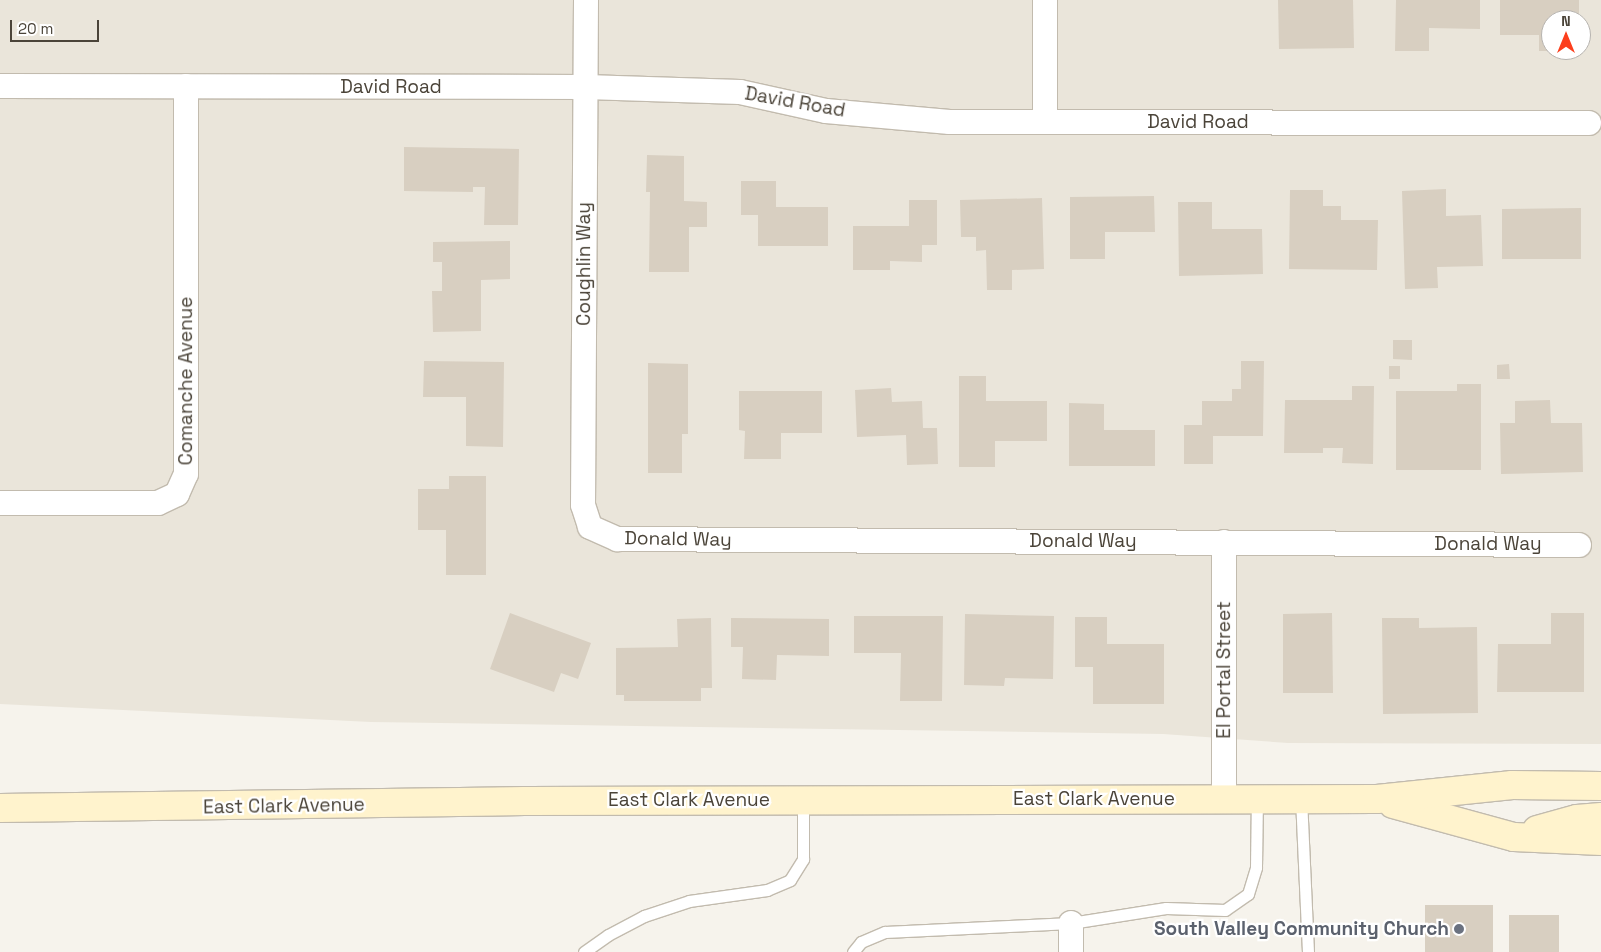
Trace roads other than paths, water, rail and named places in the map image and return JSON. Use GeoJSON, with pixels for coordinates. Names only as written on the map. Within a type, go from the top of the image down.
{"type":"FeatureCollection","features":[{"type":"Feature","properties":{"kind":"main road","name":"East Clark Avenue"},"geometry":{"type":"LineString","coordinates":[[0,808],[1224,797],[1377,799],[1512,785],[1601,786]]}},
{"type":"Feature","properties":{"kind":"main road","name":"East Clark Avenue"},"geometry":{"type":"LineString","coordinates":[[1377,799],[1514,837],[1601,841]]}},
{"type":"Feature","properties":{"kind":"main road"},"geometry":{"type":"LineString","coordinates":[[1514,837],[1577,819],[1601,818]]}},
{"type":"Feature","properties":{"kind":"street","name":"Coughlin Way"},"geometry":{"type":"LineString","coordinates":[[586,0],[582,505],[590,527]]}},
{"type":"Feature","properties":{"kind":"street"},"geometry":{"type":"LineString","coordinates":[[1045,0],[1046,121]]}},
{"type":"Feature","properties":{"kind":"street","name":"David Road"},"geometry":{"type":"LineString","coordinates":[[0,86],[586,87],[740,92],[826,110],[950,122],[1589,123]]}},
{"type":"Feature","properties":{"kind":"street","name":"Comanche Avenue"},"geometry":{"type":"LineString","coordinates":[[0,503],[158,503],[178,494],[186,474],[186,86]]}},
{"type":"Feature","properties":{"kind":"street","name":"Donald Way"},"geometry":{"type":"LineString","coordinates":[[590,527],[617,539],[1579,545]]}},
{"type":"Feature","properties":{"kind":"street","name":"El Portal Street"},"geometry":{"type":"LineString","coordinates":[[1224,542],[1224,797]]}},
{"type":"Feature","properties":{"kind":"street"},"geometry":{"type":"LineString","coordinates":[[1071,923],[1071,952]]}},
{"type":"Feature","properties":{"kind":"lane"},"geometry":{"type":"LineString","coordinates":[[853,952],[861,942],[885,932],[1071,923],[1166,908],[1225,910],[1248,894],[1256,867],[1257,798]]}},
{"type":"Feature","properties":{"kind":"lane"},"geometry":{"type":"LineString","coordinates":[[1301,798],[1308,952]]}},
{"type":"Feature","properties":{"kind":"lane"},"geometry":{"type":"LineString","coordinates":[[584,952],[608,935],[644,916],[689,901],[767,890],[790,880],[803,859],[803,800]]}},
{"type":"Feature","properties":{"kind":"place","name":"South Valley Community Church"},"geometry":{"type":"Point","coordinates":[1459,929]}}]}
